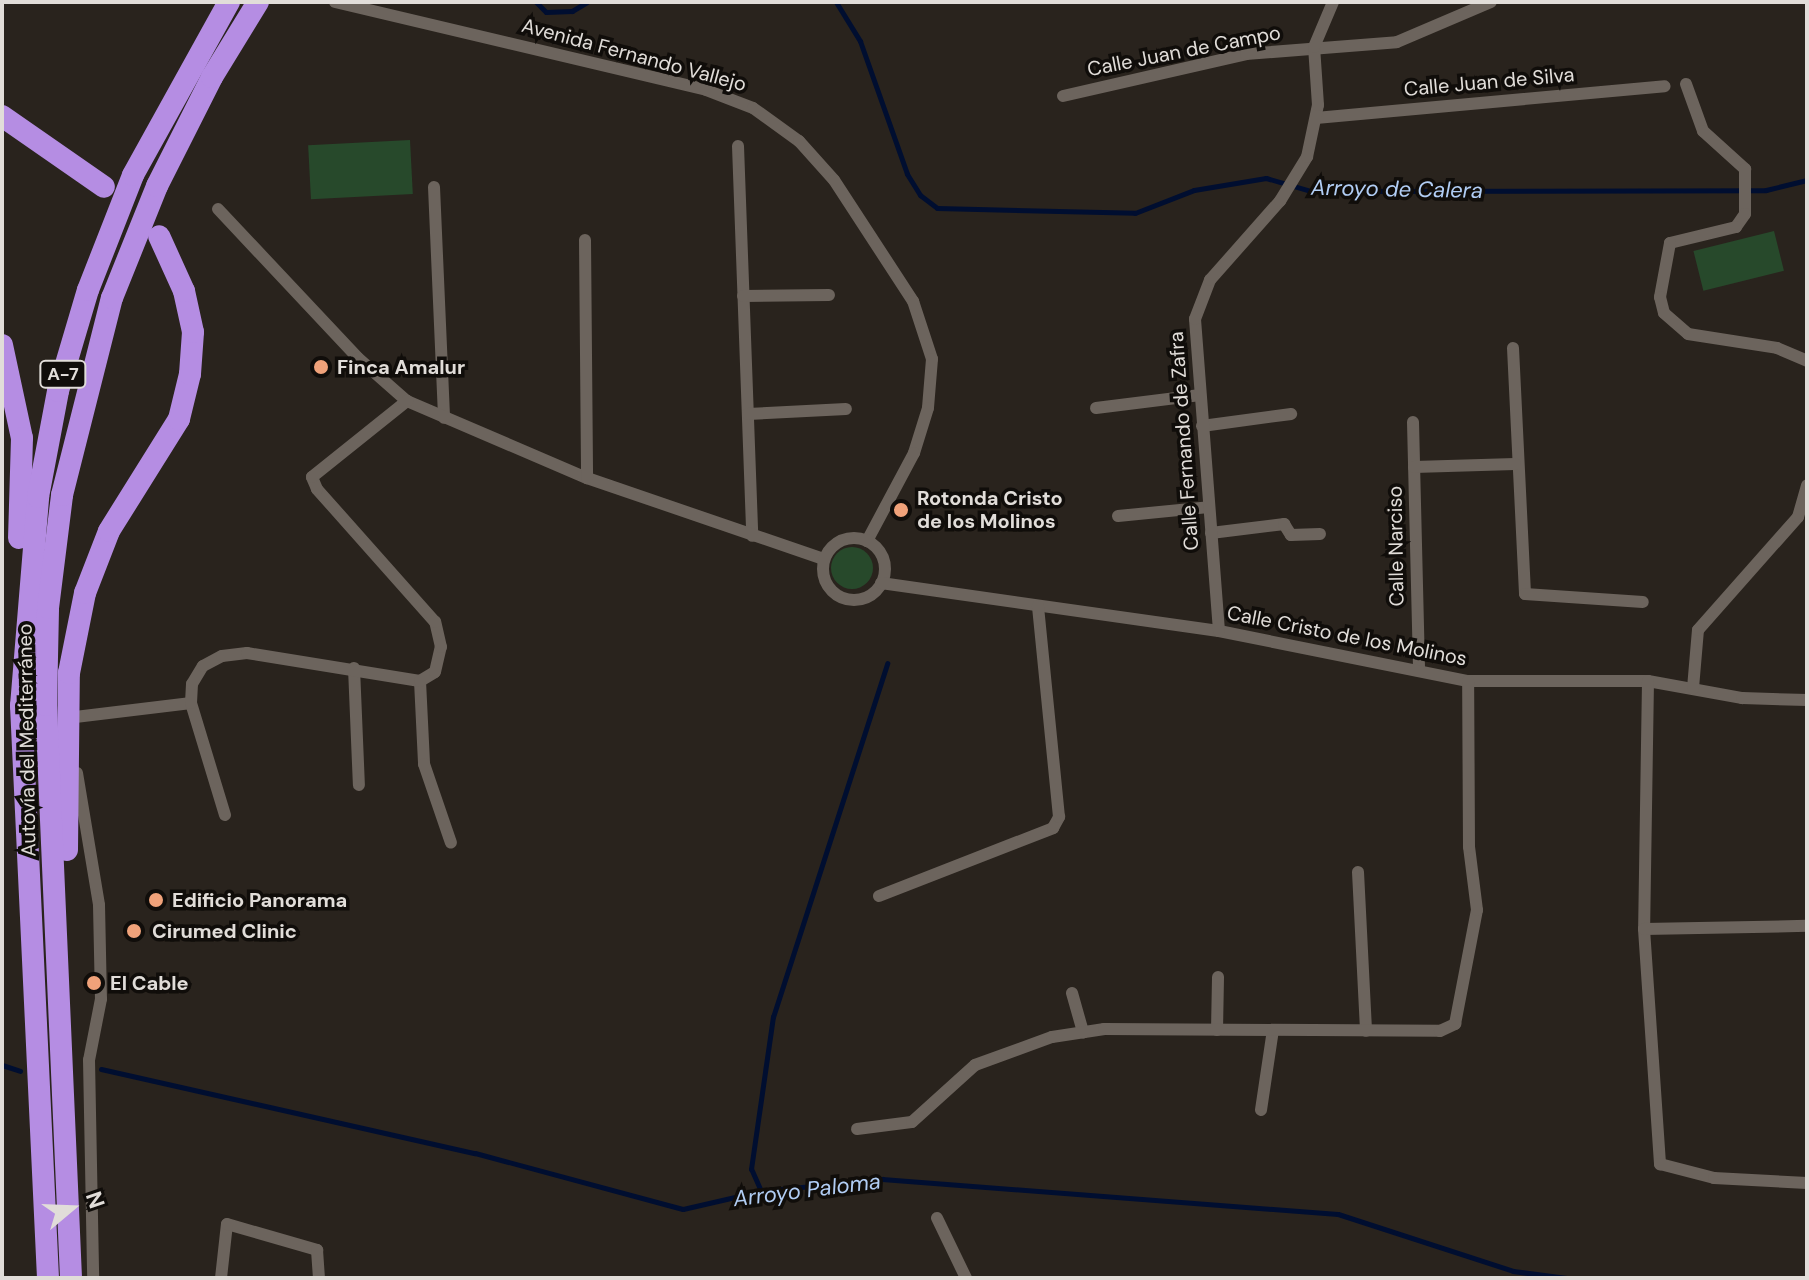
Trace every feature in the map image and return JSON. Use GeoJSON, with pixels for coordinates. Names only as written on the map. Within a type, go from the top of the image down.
{"type":"FeatureCollection","features":[{"type":"Feature","properties":{"kind":"highway","name":"Autovía del Mediterráneo"},"geometry":{"type":"LineString","coordinates":[[48,1278],[21,706],[27,590],[58,391],[88,290],[133,175],[191,65],[229,2]]}},
{"type":"Feature","properties":{"kind":"highway","name":"Autovía del Mediterráneo"},"geometry":{"type":"LineString","coordinates":[[71,1278],[46,705],[48,608],[62,495],[85,391],[112,298],[157,186],[212,77],[258,2]]}},
{"type":"Feature","properties":{"kind":"highway"},"geometry":{"type":"LineString","coordinates":[[3,115],[104,187]]}},
{"type":"Feature","properties":{"kind":"highway"},"geometry":{"type":"LineString","coordinates":[[64,1103],[69,673],[85,593],[109,531],[179,419],[190,374],[193,332],[184,291],[159,236]]}},
{"type":"Feature","properties":{"kind":"highway"},"geometry":{"type":"LineString","coordinates":[[2,345],[23,460],[12,670],[21,706]]}},
{"type":"Feature","properties":{"kind":"street","name":"Avenida Fernando Vallejo"},"geometry":{"type":"LineString","coordinates":[[335,2],[706,90],[753,108],[799,141],[834,180],[913,301],[932,359],[928,408],[914,453],[867,541]]}},
{"type":"Feature","properties":{"kind":"street","name":"Calle Fernando de Zafra"},"geometry":{"type":"LineString","coordinates":[[1219,631],[1195,319],[1199,300],[1210,280],[1280,201],[1300,173],[1316,118],[1314,47],[1333,2]]}},
{"type":"Feature","properties":{"kind":"street","name":"Calle Juan de Campo"},"geometry":{"type":"LineString","coordinates":[[1063,96],[1246,54],[1397,42],[1491,2]]}},
{"type":"Feature","properties":{"kind":"street"},"geometry":{"type":"LineString","coordinates":[[1686,84],[1703,131],[1745,169],[1745,214],[1736,227],[1670,243],[1660,297],[1664,313],[1688,334],[1777,348],[1807,361]]}},
{"type":"Feature","properties":{"kind":"street","name":"Calle Juan de Silva"},"geometry":{"type":"LineString","coordinates":[[1316,118],[1665,86]]}},
{"type":"Feature","properties":{"kind":"street"},"geometry":{"type":"LineString","coordinates":[[738,146],[752,536]]}},
{"type":"Feature","properties":{"kind":"street"},"geometry":{"type":"LineString","coordinates":[[434,187],[444,418]]}},
{"type":"Feature","properties":{"kind":"street"},"geometry":{"type":"LineString","coordinates":[[218,209],[358,358],[407,401],[587,478],[824,559]]}},
{"type":"Feature","properties":{"kind":"street"},"geometry":{"type":"LineString","coordinates":[[585,240],[587,478]]}},
{"type":"Feature","properties":{"kind":"street"},"geometry":{"type":"LineString","coordinates":[[743,296],[829,295]]}},
{"type":"Feature","properties":{"kind":"street"},"geometry":{"type":"LineString","coordinates":[[1513,348],[1515,464],[1525,594],[1643,602]]}},
{"type":"Feature","properties":{"kind":"street"},"geometry":{"type":"LineString","coordinates":[[1096,408],[1200,395]]}},
{"type":"Feature","properties":{"kind":"street"},"geometry":{"type":"LineString","coordinates":[[225,815],[191,703],[192,684],[203,666],[222,656],[247,653],[420,681],[435,672],[439,658],[435,622],[317,489],[312,477],[407,401]]}},
{"type":"Feature","properties":{"kind":"street"},"geometry":{"type":"LineString","coordinates":[[748,414],[846,409]]}},
{"type":"Feature","properties":{"kind":"street"},"geometry":{"type":"LineString","coordinates":[[1202,426],[1291,414]]}},
{"type":"Feature","properties":{"kind":"street","name":"Calle Narciso"},"geometry":{"type":"LineString","coordinates":[[1413,422],[1419,670]]}},
{"type":"Feature","properties":{"kind":"street"},"geometry":{"type":"LineString","coordinates":[[1414,467],[1515,464]]}},
{"type":"Feature","properties":{"kind":"street"},"geometry":{"type":"LineString","coordinates":[[1693,688],[1698,630],[1798,517],[1807,485]]}},
{"type":"Feature","properties":{"kind":"street"},"geometry":{"type":"LineString","coordinates":[[1118,516],[1209,507]]}},
{"type":"Feature","properties":{"kind":"street"},"geometry":{"type":"LineString","coordinates":[[1211,533],[1284,524],[1291,535],[1320,534]]}},
{"type":"Feature","properties":{"kind":"street"},"geometry":{"type":"LineString","coordinates":[[846,538],[867,541],[884,564],[881,583],[867,597],[846,599],[829,588],[824,559],[846,538]]}},
{"type":"Feature","properties":{"kind":"street","name":"Calle Cristo de los Molinos"},"geometry":{"type":"LineString","coordinates":[[881,583],[1219,631],[1468,681],[1648,681],[1742,698],[1806,698]]}},
{"type":"Feature","properties":{"kind":"street"},"geometry":{"type":"LineString","coordinates":[[879,896],[1053,828],[1059,817],[1038,606]]}},
{"type":"Feature","properties":{"kind":"street"},"geometry":{"type":"LineString","coordinates":[[354,668],[359,785]]}},
{"type":"Feature","properties":{"kind":"street"},"geometry":{"type":"LineString","coordinates":[[420,681],[424,764],[451,843]]}},
{"type":"Feature","properties":{"kind":"street"},"geometry":{"type":"LineString","coordinates":[[857,1129],[912,1122],[975,1065],[1052,1037],[1083,1032],[1440,1031],[1455,1024],[1477,910],[1469,847],[1468,681]]}},
{"type":"Feature","properties":{"kind":"street"},"geometry":{"type":"LineString","coordinates":[[1648,681],[1644,929],[1660,1164],[1714,1178],[1807,1183]]}},
{"type":"Feature","properties":{"kind":"street"},"geometry":{"type":"LineString","coordinates":[[93,1278],[89,1060],[101,999],[99,905],[94,852],[80,804],[70,717],[191,703]]}},
{"type":"Feature","properties":{"kind":"street"},"geometry":{"type":"LineString","coordinates":[[1358,872],[1366,1031]]}},
{"type":"Feature","properties":{"kind":"street"},"geometry":{"type":"LineString","coordinates":[[1644,929],[1807,926]]}},
{"type":"Feature","properties":{"kind":"street"},"geometry":{"type":"LineString","coordinates":[[1217,1030],[1218,977]]}},
{"type":"Feature","properties":{"kind":"street"},"geometry":{"type":"LineString","coordinates":[[1072,993],[1083,1032]]}},
{"type":"Feature","properties":{"kind":"street"},"geometry":{"type":"LineString","coordinates":[[1261,1110],[1273,1030]]}},
{"type":"Feature","properties":{"kind":"street"},"geometry":{"type":"LineString","coordinates":[[937,1218],[966,1278]]}},
{"type":"Feature","properties":{"kind":"street"},"geometry":{"type":"LineString","coordinates":[[221,1278],[227,1224],[317,1250],[319,1278]]}},
{"type":"Feature","properties":{"kind":"green space"},"geometry":{"type":"Polygon","coordinates":[[[410,140],[413,194],[311,199],[308,145],[410,140]]]}},
{"type":"Feature","properties":{"kind":"green space"},"geometry":{"type":"Polygon","coordinates":[[[1774,231],[1784,271],[1703,291],[1693,251],[1774,231]]]}},
{"type":"Feature","properties":{"kind":"green space"},"geometry":{"type":"Polygon","coordinates":[[[852,547],[867,553],[873,568],[867,583],[852,589],[837,583],[831,568],[837,553],[852,547]]]}},
{"type":"Feature","properties":{"kind":"waterway","name":"Arroyo de Calera"},"geometry":{"type":"LineString","coordinates":[[536,2],[546,12],[572,11],[587,2]]}},
{"type":"Feature","properties":{"kind":"waterway","name":"Arroyo de Calera"},"geometry":{"type":"LineString","coordinates":[[836,2],[860,41],[907,174],[920,195],[937,208],[1135,213],[1194,190],[1266,178],[1311,191],[1766,190],[1807,180]]}},
{"type":"Feature","properties":{"kind":"waterway"},"geometry":{"type":"LineString","coordinates":[[761,1191],[751,1169],[773,1017],[887,663]]}},
{"type":"Feature","properties":{"kind":"waterway","name":"Arroyo Paloma"},"geometry":{"type":"LineString","coordinates":[[2,1065],[20,1071]]}},
{"type":"Feature","properties":{"kind":"waterway","name":"Arroyo Paloma"},"geometry":{"type":"LineString","coordinates":[[101,1069],[475,1153],[683,1209],[761,1191],[882,1179],[1338,1214],[1513,1271],[1567,1278]]}},
{"type":"Feature","properties":{"kind":"place","name":"Finca Amalur"},"geometry":{"type":"Point","coordinates":[321,367]}},
{"type":"Feature","properties":{"kind":"place","name":"Rotonda Cristo de los Molinos"},"geometry":{"type":"Point","coordinates":[901,510]}},
{"type":"Feature","properties":{"kind":"place","name":"Edificio Panorama"},"geometry":{"type":"Point","coordinates":[156,900]}},
{"type":"Feature","properties":{"kind":"place","name":"Cirumed Clinic"},"geometry":{"type":"Point","coordinates":[134,931]}},
{"type":"Feature","properties":{"kind":"place","name":"El Cable"},"geometry":{"type":"Point","coordinates":[94,983]}}]}
